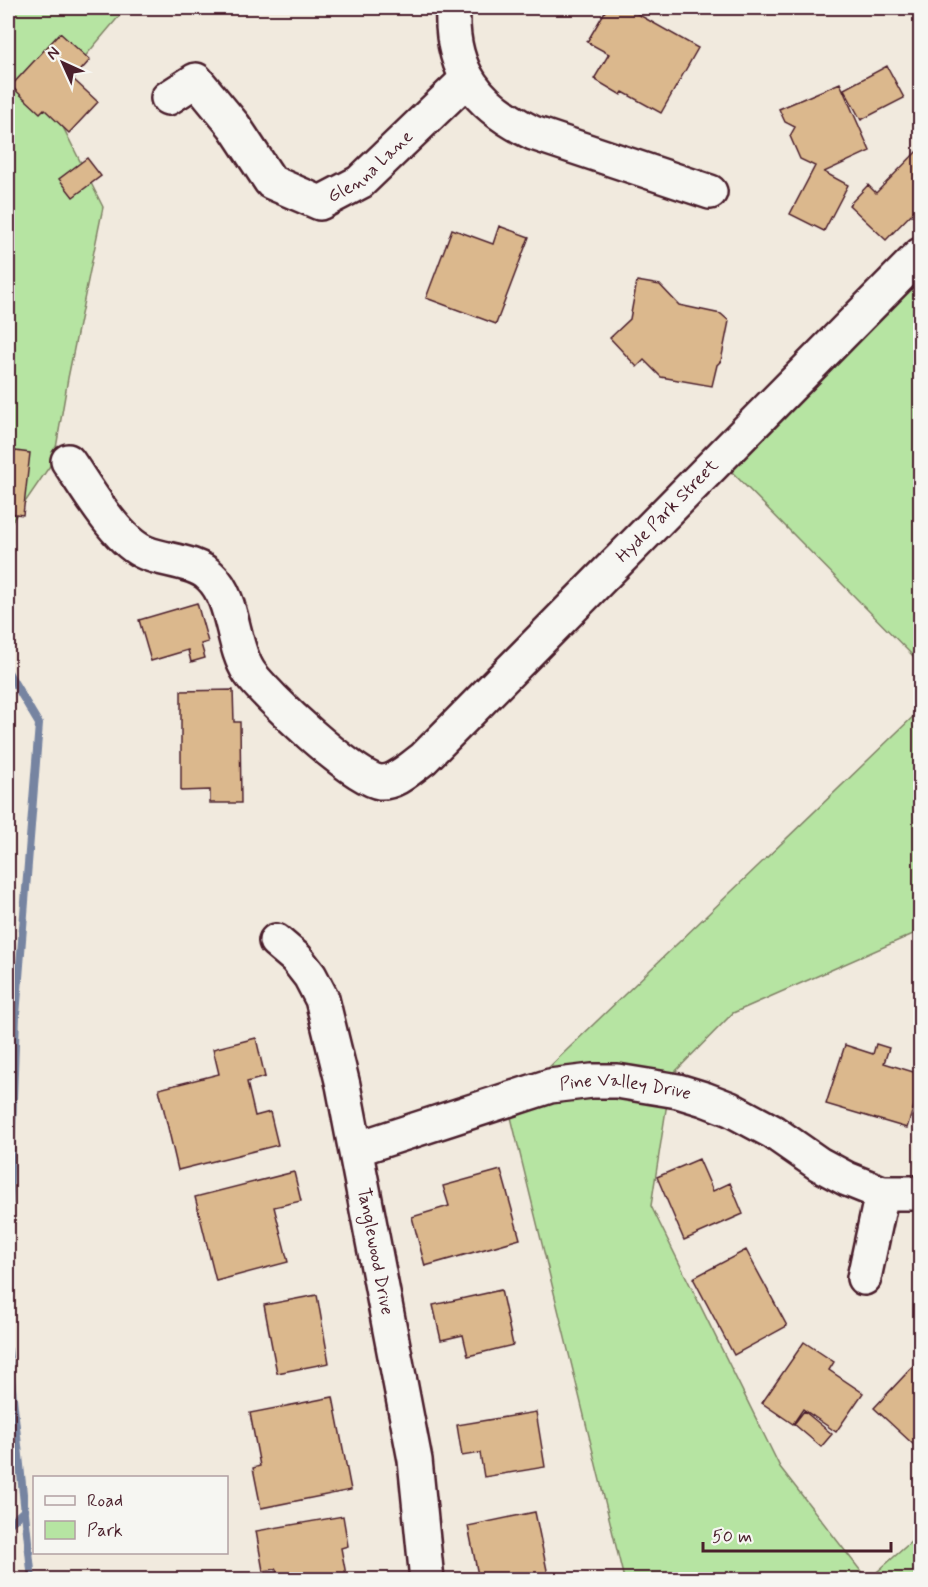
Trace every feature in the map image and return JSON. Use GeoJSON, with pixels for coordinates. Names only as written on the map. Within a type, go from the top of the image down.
{"type":"FeatureCollection","features":[{"type":"Feature","properties":{"kind":"street"},"geometry":{"type":"LineString","coordinates":[[453,8],[453,34],[460,64],[467,79],[477,93],[508,121],[533,134],[710,192]]}},
{"type":"Feature","properties":{"kind":"street","name":"Glenna Lane"},"geometry":{"type":"LineString","coordinates":[[168,98],[196,80],[234,126],[271,182],[320,203],[360,182],[467,79]]}},
{"type":"Feature","properties":{"kind":"street","name":"Hyde Park Street"},"geometry":{"type":"LineString","coordinates":[[68,461],[118,532],[145,553],[185,563],[210,575],[225,598],[248,670],[280,708],[360,774],[379,782],[394,780],[423,759],[921,255]]}},
{"type":"Feature","properties":{"kind":"street","name":"Tanglewood Drive"},"geometry":{"type":"LineString","coordinates":[[276,941],[297,958],[322,999],[343,1085],[415,1460],[427,1580]]}},
{"type":"Feature","properties":{"kind":"street","name":"Pine Valley Drive"},"geometry":{"type":"LineString","coordinates":[[356,1149],[550,1086],[592,1081],[617,1081],[678,1091],[730,1109],[772,1132],[846,1179],[882,1192],[921,1193]]}},
{"type":"Feature","properties":{"kind":"street"},"geometry":{"type":"LineString","coordinates":[[864,1278],[882,1192]]}},
{"type":"Feature","properties":{"kind":"green space"},"geometry":{"type":"Polygon","coordinates":[[[8,8],[126,8],[49,99],[103,207],[68,378],[54,460],[8,527],[8,8]]]}},
{"type":"Feature","properties":{"kind":"green space"},"geometry":{"type":"Polygon","coordinates":[[[920,275],[920,663],[729,469],[920,275]]]}},
{"type":"Feature","properties":{"kind":"green space"},"geometry":{"type":"Polygon","coordinates":[[[920,710],[920,931],[733,1013],[672,1075],[543,1073],[920,710]]]}},
{"type":"Feature","properties":{"kind":"green space"},"geometry":{"type":"Polygon","coordinates":[[[595,1095],[667,1103],[651,1206],[780,1467],[867,1579],[624,1579],[510,1113],[554,1100],[595,1095]]]}},
{"type":"Feature","properties":{"kind":"green space"},"geometry":{"type":"Polygon","coordinates":[[[920,1534],[920,1579],[869,1579],[920,1534]]]}},
{"type":"Feature","properties":{"kind":"building"},"geometry":{"type":"Polygon","coordinates":[[[607,8],[627,8],[698,48],[661,113],[623,92],[621,95],[594,79],[609,54],[587,42],[607,8]]]}},
{"type":"Feature","properties":{"kind":"building"},"geometry":{"type":"Polygon","coordinates":[[[60,33],[90,60],[73,79],[98,102],[69,133],[44,109],[40,113],[11,86],[60,33]]]}},
{"type":"Feature","properties":{"kind":"building"},"geometry":{"type":"Polygon","coordinates":[[[887,66],[904,98],[861,120],[844,89],[887,66]]]}},
{"type":"Feature","properties":{"kind":"building"},"geometry":{"type":"Polygon","coordinates":[[[840,83],[870,151],[824,172],[848,185],[824,231],[790,214],[815,166],[800,159],[790,136],[795,127],[785,122],[779,109],[840,83]]]}},
{"type":"Feature","properties":{"kind":"building"},"geometry":{"type":"Polygon","coordinates":[[[920,148],[920,205],[886,240],[849,205],[868,185],[876,193],[920,148]]]}},
{"type":"Feature","properties":{"kind":"building"},"geometry":{"type":"Polygon","coordinates":[[[87,158],[101,176],[73,197],[59,179],[87,158]]]}},
{"type":"Feature","properties":{"kind":"building"},"geometry":{"type":"Polygon","coordinates":[[[499,226],[529,237],[496,324],[426,298],[452,229],[493,244],[499,226]]]}},
{"type":"Feature","properties":{"kind":"building"},"geometry":{"type":"Polygon","coordinates":[[[637,281],[660,285],[679,305],[721,314],[729,321],[721,361],[717,365],[712,386],[661,377],[644,360],[637,367],[610,338],[630,319],[637,281]]]}},
{"type":"Feature","properties":{"kind":"building"},"geometry":{"type":"Polygon","coordinates":[[[8,450],[30,453],[23,515],[8,513],[8,450]]]}},
{"type":"Feature","properties":{"kind":"building"},"geometry":{"type":"Polygon","coordinates":[[[197,603],[208,642],[201,644],[205,658],[191,662],[188,650],[151,661],[139,620],[197,603]]]}},
{"type":"Feature","properties":{"kind":"building"},"geometry":{"type":"Polygon","coordinates":[[[233,690],[234,722],[240,722],[241,803],[210,803],[210,790],[181,791],[181,691],[233,690]]]}},
{"type":"Feature","properties":{"kind":"building"},"geometry":{"type":"Polygon","coordinates":[[[256,1038],[265,1077],[247,1082],[255,1116],[270,1112],[278,1145],[178,1170],[159,1089],[219,1074],[213,1049],[256,1038]]]}},
{"type":"Feature","properties":{"kind":"building"},"geometry":{"type":"Polygon","coordinates":[[[876,1044],[889,1048],[884,1063],[920,1074],[920,1087],[907,1128],[826,1104],[845,1045],[873,1054],[876,1044]]]}},
{"type":"Feature","properties":{"kind":"building"},"geometry":{"type":"Polygon","coordinates":[[[699,1159],[713,1191],[730,1183],[743,1214],[684,1240],[657,1177],[699,1159]]]}},
{"type":"Feature","properties":{"kind":"building"},"geometry":{"type":"Polygon","coordinates":[[[501,1170],[520,1239],[425,1266],[412,1217],[449,1206],[443,1186],[501,1170]]]}},
{"type":"Feature","properties":{"kind":"building"},"geometry":{"type":"Polygon","coordinates":[[[294,1172],[301,1201],[274,1207],[288,1262],[216,1281],[195,1197],[294,1172]]]}},
{"type":"Feature","properties":{"kind":"building"},"geometry":{"type":"Polygon","coordinates":[[[746,1250],[787,1326],[734,1355],[693,1278],[746,1250]]]}},
{"type":"Feature","properties":{"kind":"building"},"geometry":{"type":"Polygon","coordinates":[[[501,1290],[513,1345],[468,1356],[463,1335],[441,1340],[433,1305],[501,1290]]]}},
{"type":"Feature","properties":{"kind":"building"},"geometry":{"type":"Polygon","coordinates":[[[317,1295],[329,1363],[277,1373],[264,1305],[317,1295]]]}},
{"type":"Feature","properties":{"kind":"building"},"geometry":{"type":"Polygon","coordinates":[[[804,1342],[834,1362],[829,1370],[863,1393],[836,1432],[803,1409],[793,1424],[762,1403],[804,1342]]]}},
{"type":"Feature","properties":{"kind":"building"},"geometry":{"type":"Polygon","coordinates":[[[920,1359],[920,1440],[915,1446],[874,1408],[920,1359]]]}},
{"type":"Feature","properties":{"kind":"building"},"geometry":{"type":"Polygon","coordinates":[[[333,1397],[351,1490],[261,1508],[253,1468],[260,1466],[250,1413],[333,1397]]]}},
{"type":"Feature","properties":{"kind":"building"},"geometry":{"type":"Polygon","coordinates":[[[804,1411],[832,1434],[821,1447],[794,1424],[804,1411]]]}},
{"type":"Feature","properties":{"kind":"building"},"geometry":{"type":"Polygon","coordinates":[[[536,1412],[545,1467],[484,1477],[480,1453],[462,1456],[457,1425],[536,1412]]]}},
{"type":"Feature","properties":{"kind":"building"},"geometry":{"type":"Polygon","coordinates":[[[535,1512],[549,1580],[479,1580],[468,1526],[535,1512]]]}},
{"type":"Feature","properties":{"kind":"building"},"geometry":{"type":"Polygon","coordinates":[[[343,1516],[348,1546],[341,1548],[347,1580],[278,1580],[276,1569],[263,1571],[256,1531],[343,1516]]]}},
{"type":"Feature","properties":{"kind":"waterway"},"geometry":{"type":"LineString","coordinates":[[8,672],[39,724],[16,1016],[8,1238]]}},
{"type":"Feature","properties":{"kind":"waterway"},"geometry":{"type":"LineString","coordinates":[[8,1350],[32,1580]]}},
{"type":"Feature","properties":{"kind":"waterway"},"geometry":{"type":"LineString","coordinates":[[8,1525],[25,1510]]}}]}
